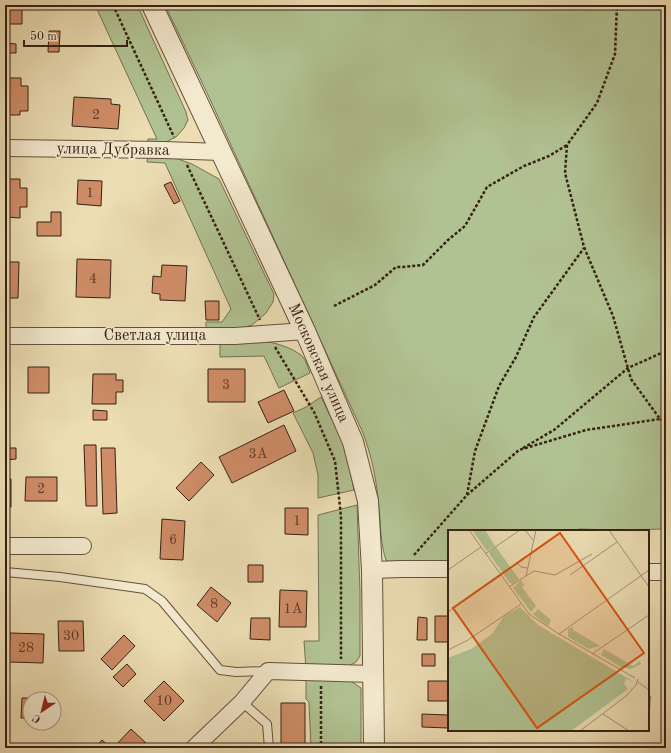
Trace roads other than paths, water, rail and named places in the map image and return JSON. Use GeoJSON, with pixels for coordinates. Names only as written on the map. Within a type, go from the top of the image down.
{"type":"FeatureCollection","features":[{"type":"Feature","properties":{"kind":"street","name":"Московская улица"},"geometry":{"type":"LineString","coordinates":[[152,5],[305,331],[353,442],[368,501],[372,570],[374,748]]}},
{"type":"Feature","properties":{"kind":"street","name":"улица Дубравка"},"geometry":{"type":"LineString","coordinates":[[5,148],[221,152]]}},
{"type":"Feature","properties":{"kind":"street","name":"Светлая улица"},"geometry":{"type":"LineString","coordinates":[[5,336],[235,336],[305,331]]}},
{"type":"Feature","properties":{"kind":"street"},"geometry":{"type":"LineString","coordinates":[[5,546],[83,546]]}},
{"type":"Feature","properties":{"kind":"street"},"geometry":{"type":"LineString","coordinates":[[372,570],[448,569]]}},
{"type":"Feature","properties":{"kind":"street"},"geometry":{"type":"LineString","coordinates":[[649,572],[666,572]]}},
{"type":"Feature","properties":{"kind":"street"},"geometry":{"type":"LineString","coordinates":[[194,748],[242,702],[268,671],[373,674]]}},
{"type":"Feature","properties":{"kind":"lane"},"geometry":{"type":"LineString","coordinates":[[5,572],[60,577],[145,589],[162,601],[220,670],[236,672],[268,671]]}},
{"type":"Feature","properties":{"kind":"lane"},"geometry":{"type":"LineString","coordinates":[[242,702],[267,724],[269,748]]}}]}
